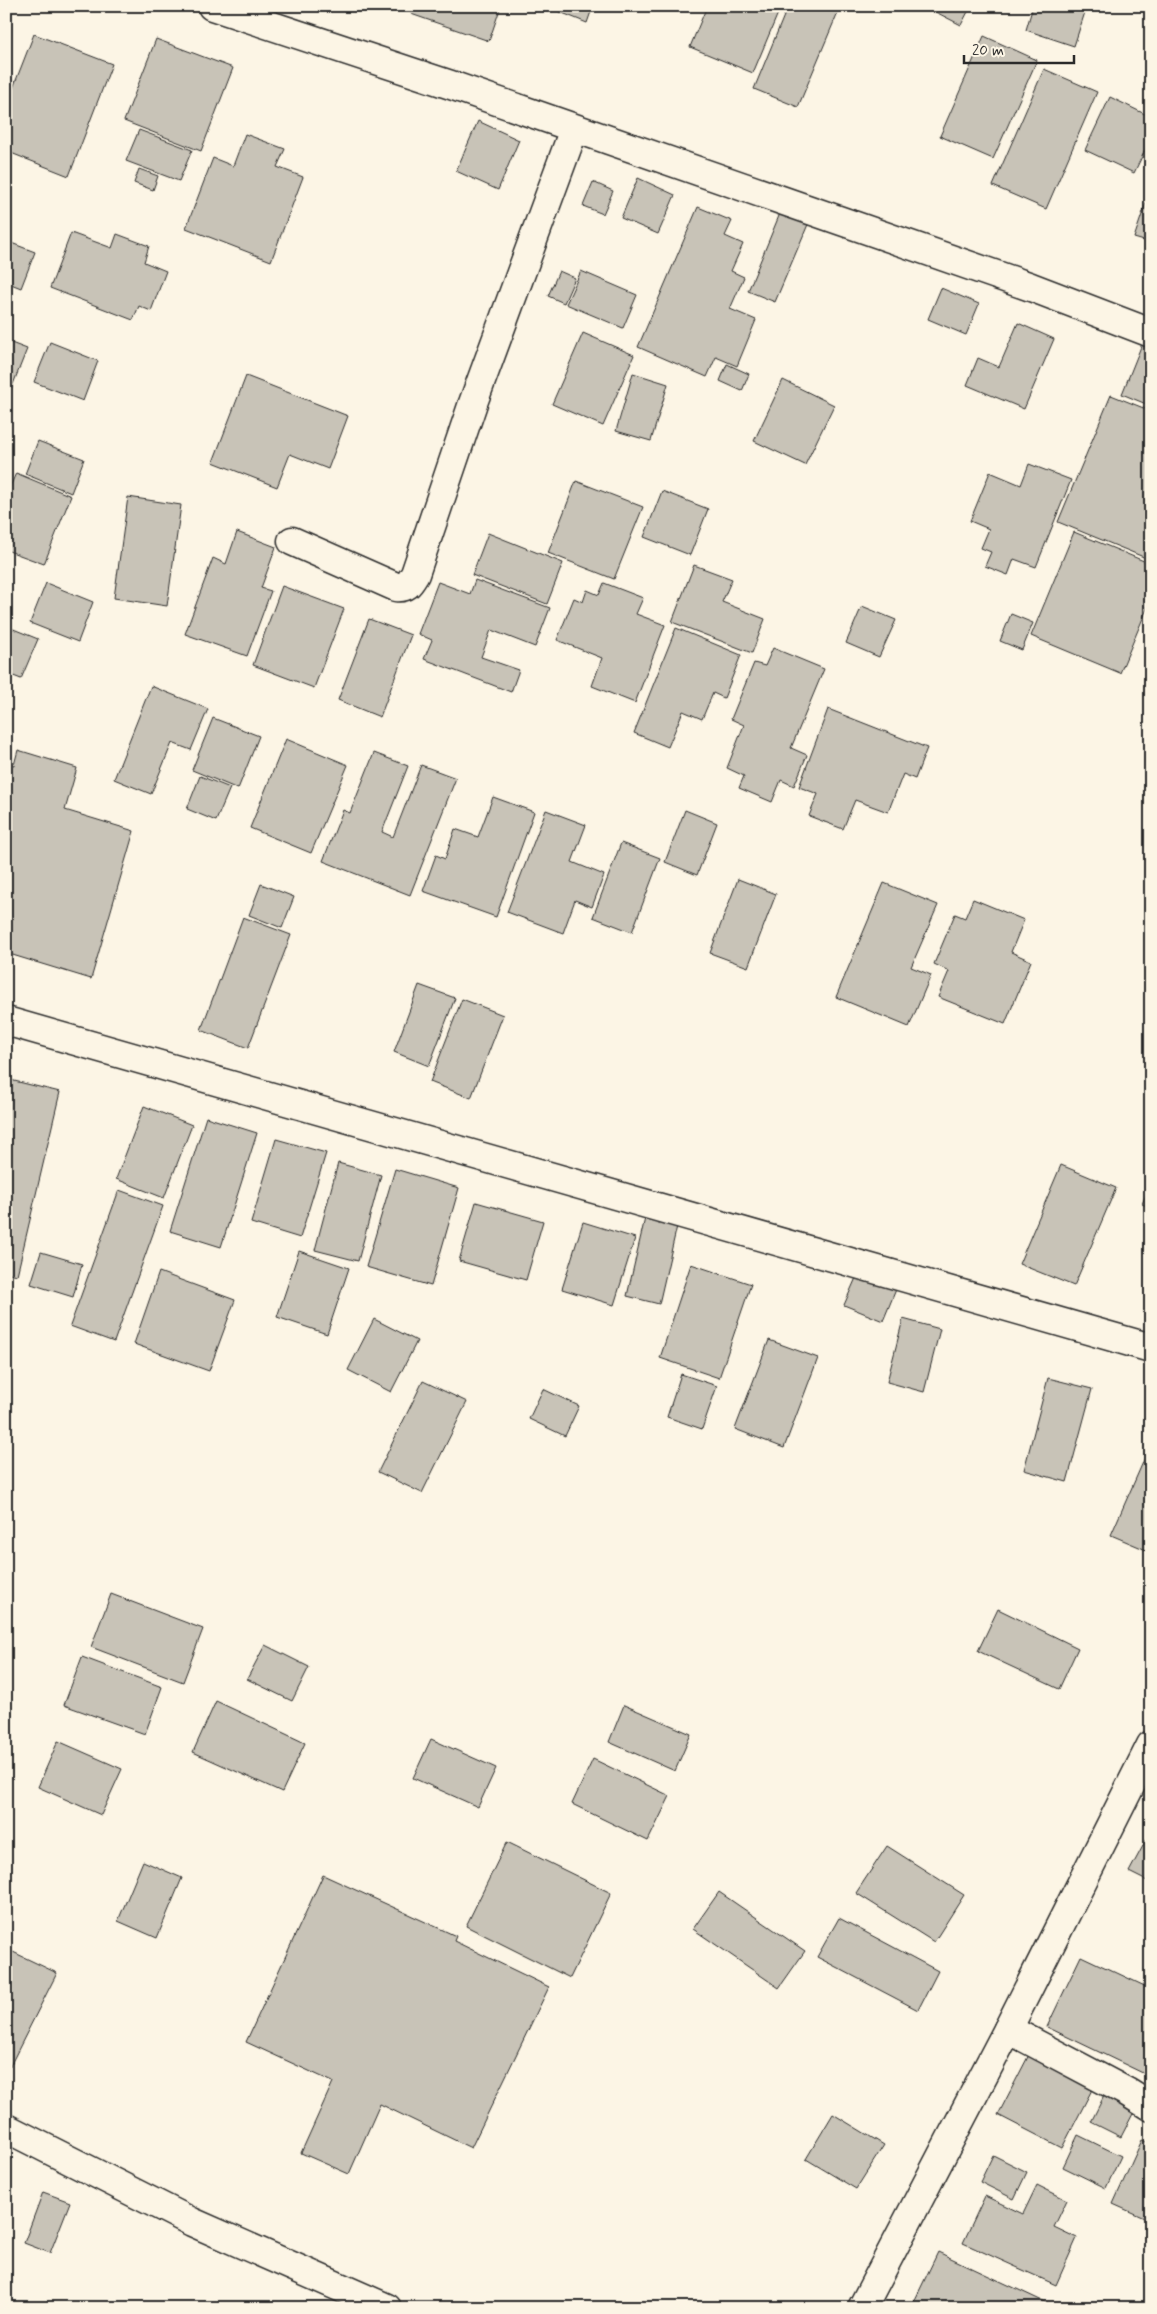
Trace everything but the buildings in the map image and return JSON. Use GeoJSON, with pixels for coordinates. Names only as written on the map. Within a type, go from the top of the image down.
{"type":"FeatureCollection","features":[{"type":"Feature","properties":{"kind":"street"},"geometry":{"type":"LineString","coordinates":[[212,6],[451,85],[1031,287],[1151,333]]}},
{"type":"Feature","properties":{"kind":"street"},"geometry":{"type":"LineString","coordinates":[[292,541],[396,587],[409,585],[415,574],[473,403],[574,129]]}},
{"type":"Feature","properties":{"kind":"street"},"geometry":{"type":"LineString","coordinates":[[6,1022],[1151,1348]]}},
{"type":"Feature","properties":{"kind":"street"},"geometry":{"type":"LineString","coordinates":[[862,2308],[1008,2030],[1151,1745]]}},
{"type":"Feature","properties":{"kind":"street"},"geometry":{"type":"LineString","coordinates":[[1008,2030],[1127,2092],[1151,2107]]}},
{"type":"Feature","properties":{"kind":"street"},"geometry":{"type":"LineString","coordinates":[[6,2128],[192,2222],[387,2308]]}}]}
